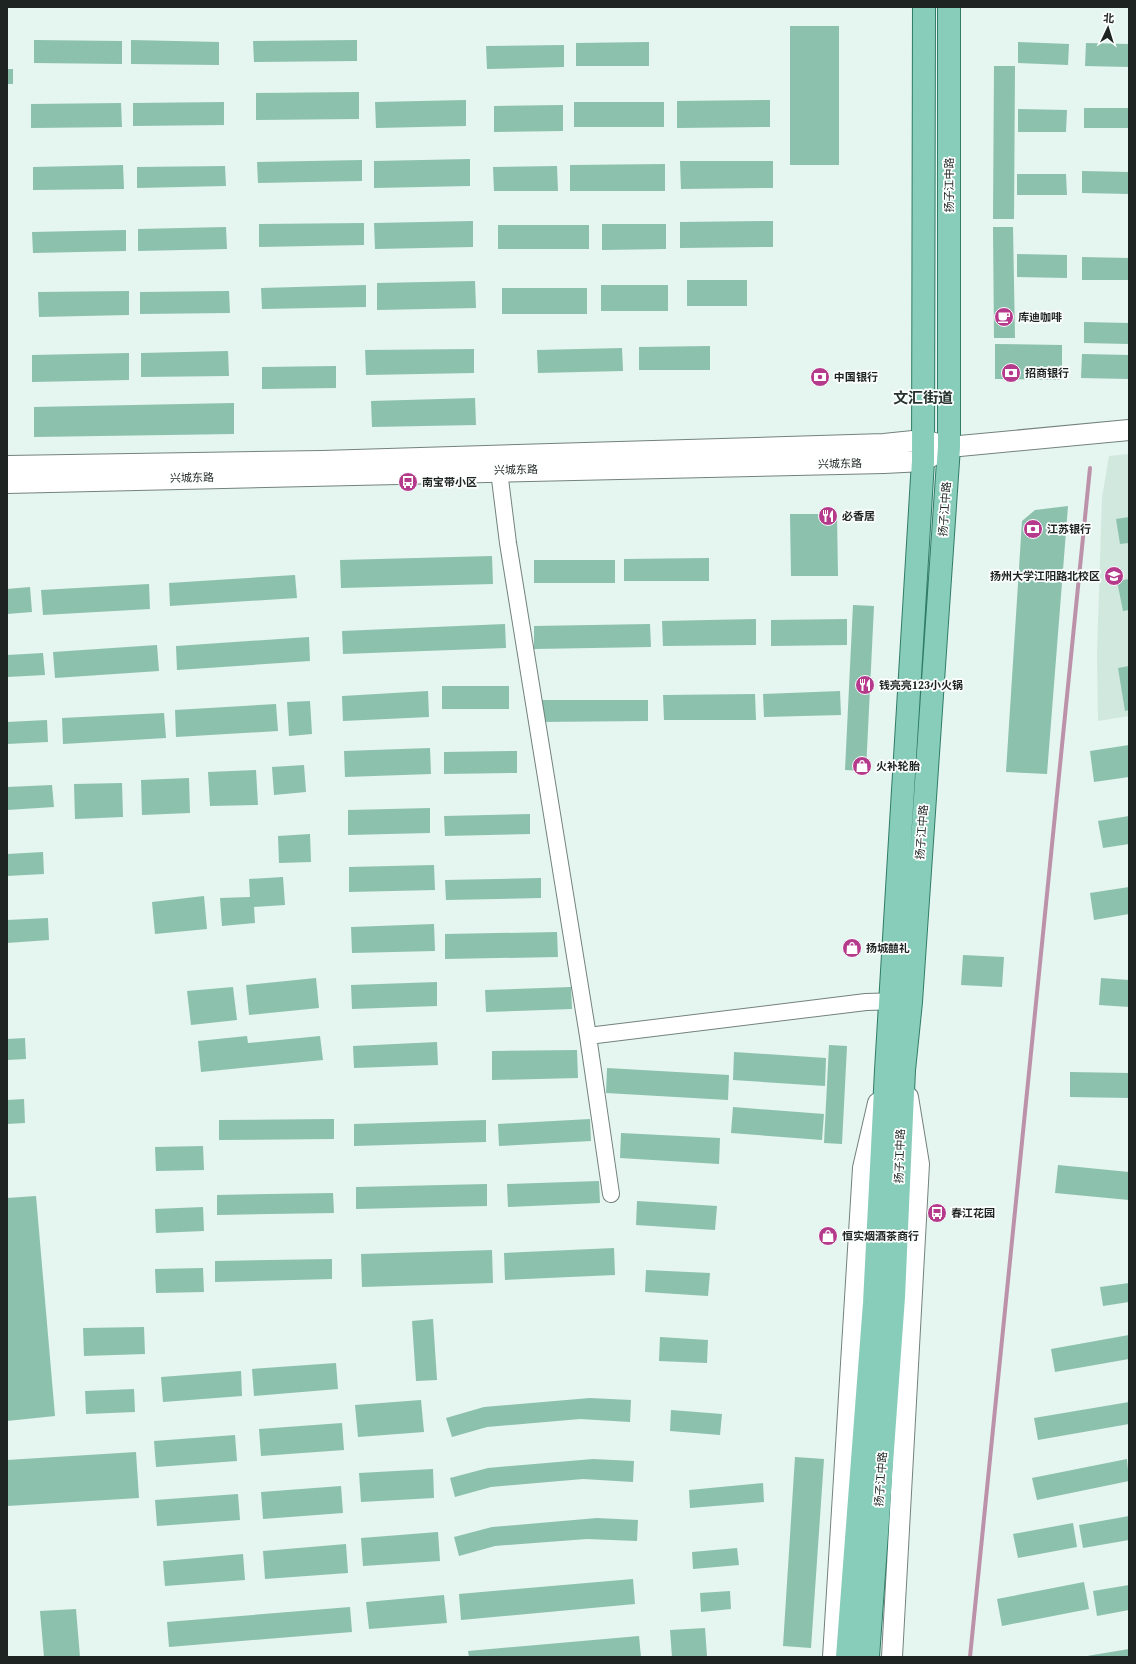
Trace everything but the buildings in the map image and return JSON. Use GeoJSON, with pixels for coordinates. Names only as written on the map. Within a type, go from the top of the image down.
{"type":"FeatureCollection","features":[{"type":"Feature","properties":{"kind":"main road","name":"扬子江中路"},"geometry":{"type":"LineString","coordinates":[[901,1001],[923,451],[924,7]]}},
{"type":"Feature","properties":{"kind":"main road","name":"扬子江中路"},"geometry":{"type":"LineString","coordinates":[[847,1657],[874,1303],[949,447],[949,7]]}},
{"type":"Feature","properties":{"kind":"main road","name":"扬子江中路"},"geometry":{"type":"LineString","coordinates":[[868,1657],[894,1298],[895,1070]]}},
{"type":"Feature","properties":{"kind":"street","name":"兴城东路"},"geometry":{"type":"LineString","coordinates":[[7,483],[499,471],[923,451],[949,447],[1129,430]]}},
{"type":"Feature","properties":{"kind":"street","name":"兴城东路"},"geometry":{"type":"LineString","coordinates":[[7,466],[433,458],[876,444],[923,451]]}},
{"type":"Feature","properties":{"kind":"street"},"geometry":{"type":"LineString","coordinates":[[499,471],[508,542],[588,1036],[611,1194]]}},
{"type":"Feature","properties":{"kind":"street"},"geometry":{"type":"LineString","coordinates":[[588,1036],[866,1002],[901,1001]]}},
{"type":"Feature","properties":{"kind":"street"},"geometry":{"type":"LineString","coordinates":[[832,1657],[862,1168],[895,1070]]}},
{"type":"Feature","properties":{"kind":"street"},"geometry":{"type":"LineString","coordinates":[[892,1657],[919,1164],[895,1070]]}},
{"type":"Feature","properties":{"kind":"shaded area","name":"扬州大学江阳路北校区"},"geometry":{"type":"Polygon","coordinates":[[[1129,454],[1129,716],[1098,721],[1097,654],[1102,498],[1109,456],[1129,454]]]}},
{"type":"Feature","properties":{"kind":"waterway"},"geometry":{"type":"LineString","coordinates":[[970,1657],[1090,468]]}},
{"type":"Feature","properties":{"kind":"place","name":"库迪咖啡"},"geometry":{"type":"Point","coordinates":[1004,317]}},
{"type":"Feature","properties":{"kind":"place","name":"招商银行"},"geometry":{"type":"Point","coordinates":[1011,373]}},
{"type":"Feature","properties":{"kind":"place","name":"中国银行"},"geometry":{"type":"Point","coordinates":[820,377]}},
{"type":"Feature","properties":{"kind":"place","name":"南宝带小区"},"geometry":{"type":"Point","coordinates":[408,482]}},
{"type":"Feature","properties":{"kind":"place","name":"必香居"},"geometry":{"type":"Point","coordinates":[828,516]}},
{"type":"Feature","properties":{"kind":"place","name":"江苏银行"},"geometry":{"type":"Point","coordinates":[1033,529]}},
{"type":"Feature","properties":{"kind":"place","name":"扬州大学江阳路北校区"},"geometry":{"type":"Point","coordinates":[1114,576]}},
{"type":"Feature","properties":{"kind":"place","name":"钱亮亮123小火锅"},"geometry":{"type":"Point","coordinates":[865,685]}},
{"type":"Feature","properties":{"kind":"place","name":"火补轮胎"},"geometry":{"type":"Point","coordinates":[862,766]}},
{"type":"Feature","properties":{"kind":"place","name":"扬城囍礼"},"geometry":{"type":"Point","coordinates":[852,948]}},
{"type":"Feature","properties":{"kind":"place","name":"春江花园"},"geometry":{"type":"Point","coordinates":[937,1213]}},
{"type":"Feature","properties":{"kind":"place","name":"恒实烟酒茶商行"},"geometry":{"type":"Point","coordinates":[828,1236]}},
{"type":"Feature","properties":{"kind":"district","name":"文汇街道"},"geometry":{"type":"Point","coordinates":[923,397]}}]}
